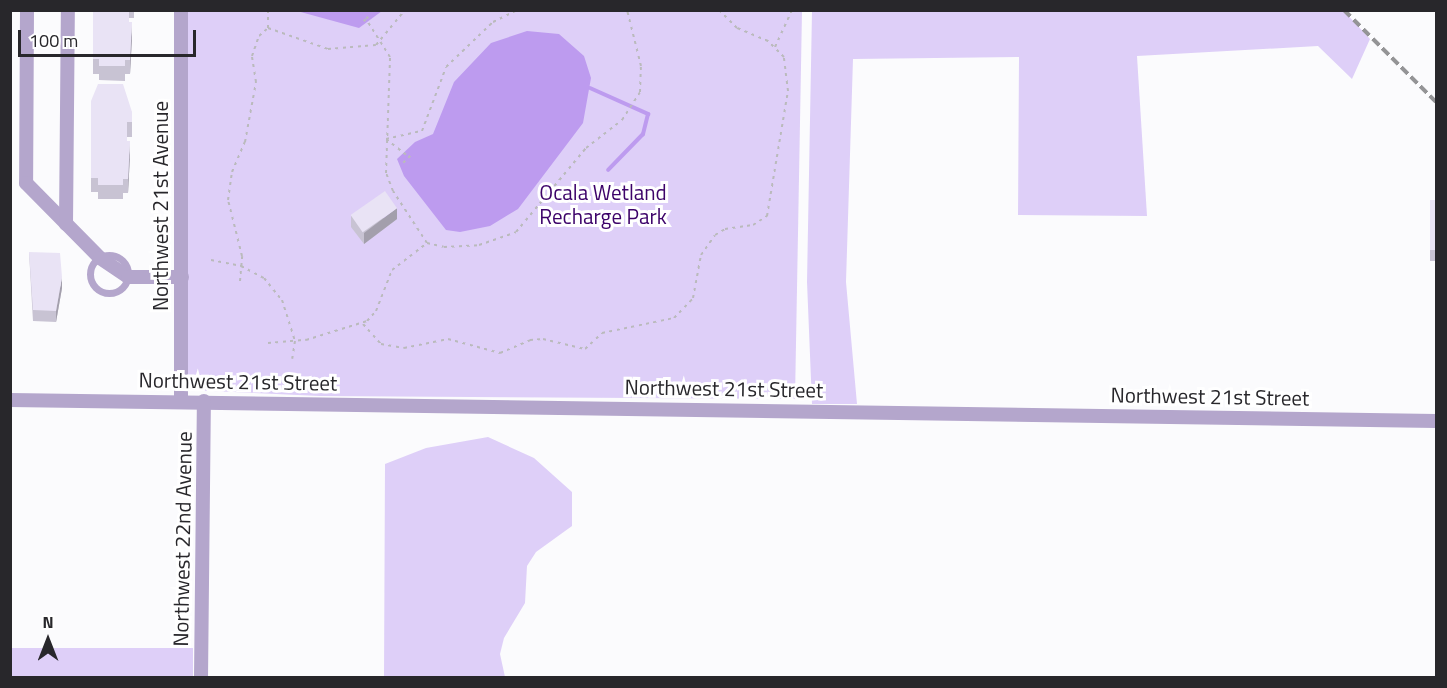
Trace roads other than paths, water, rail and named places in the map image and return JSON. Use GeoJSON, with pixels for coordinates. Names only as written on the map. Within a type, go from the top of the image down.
{"type":"FeatureCollection","features":[{"type":"Feature","properties":{"kind":"street"},"geometry":{"type":"LineString","coordinates":[[27,10],[26,183],[100,258],[128,277],[182,277]]}},
{"type":"Feature","properties":{"kind":"street"},"geometry":{"type":"LineString","coordinates":[[66,224],[69,10]]}},
{"type":"Feature","properties":{"kind":"street","name":"Northwest 21st Avenue"},"geometry":{"type":"LineString","coordinates":[[181,10],[181,401]]}},
{"type":"Feature","properties":{"kind":"street","name":"Northwest 21st Street"},"geometry":{"type":"LineString","coordinates":[[10,400],[204,401],[1437,421]]}},
{"type":"Feature","properties":{"kind":"street","name":"Northwest 22nd Avenue"},"geometry":{"type":"LineString","coordinates":[[201,678],[204,401]]}},
{"type":"Feature","properties":{"kind":"lane"},"geometry":{"type":"LineString","coordinates":[[100,258],[89,278],[102,294],[114,293],[128,277]]}},
{"type":"Feature","properties":{"kind":"waterway"},"geometry":{"type":"LineString","coordinates":[[590,88],[648,114],[643,134],[608,170]]}},
{"type":"Feature","properties":{"kind":"railway"},"geometry":{"type":"LineString","coordinates":[[1344,10],[1436,102]]}},
{"type":"Feature","properties":{"kind":"park label","name":"Ocala Wetland Recharge Park"},"geometry":{"type":"Point","coordinates":[603,204]}}]}
